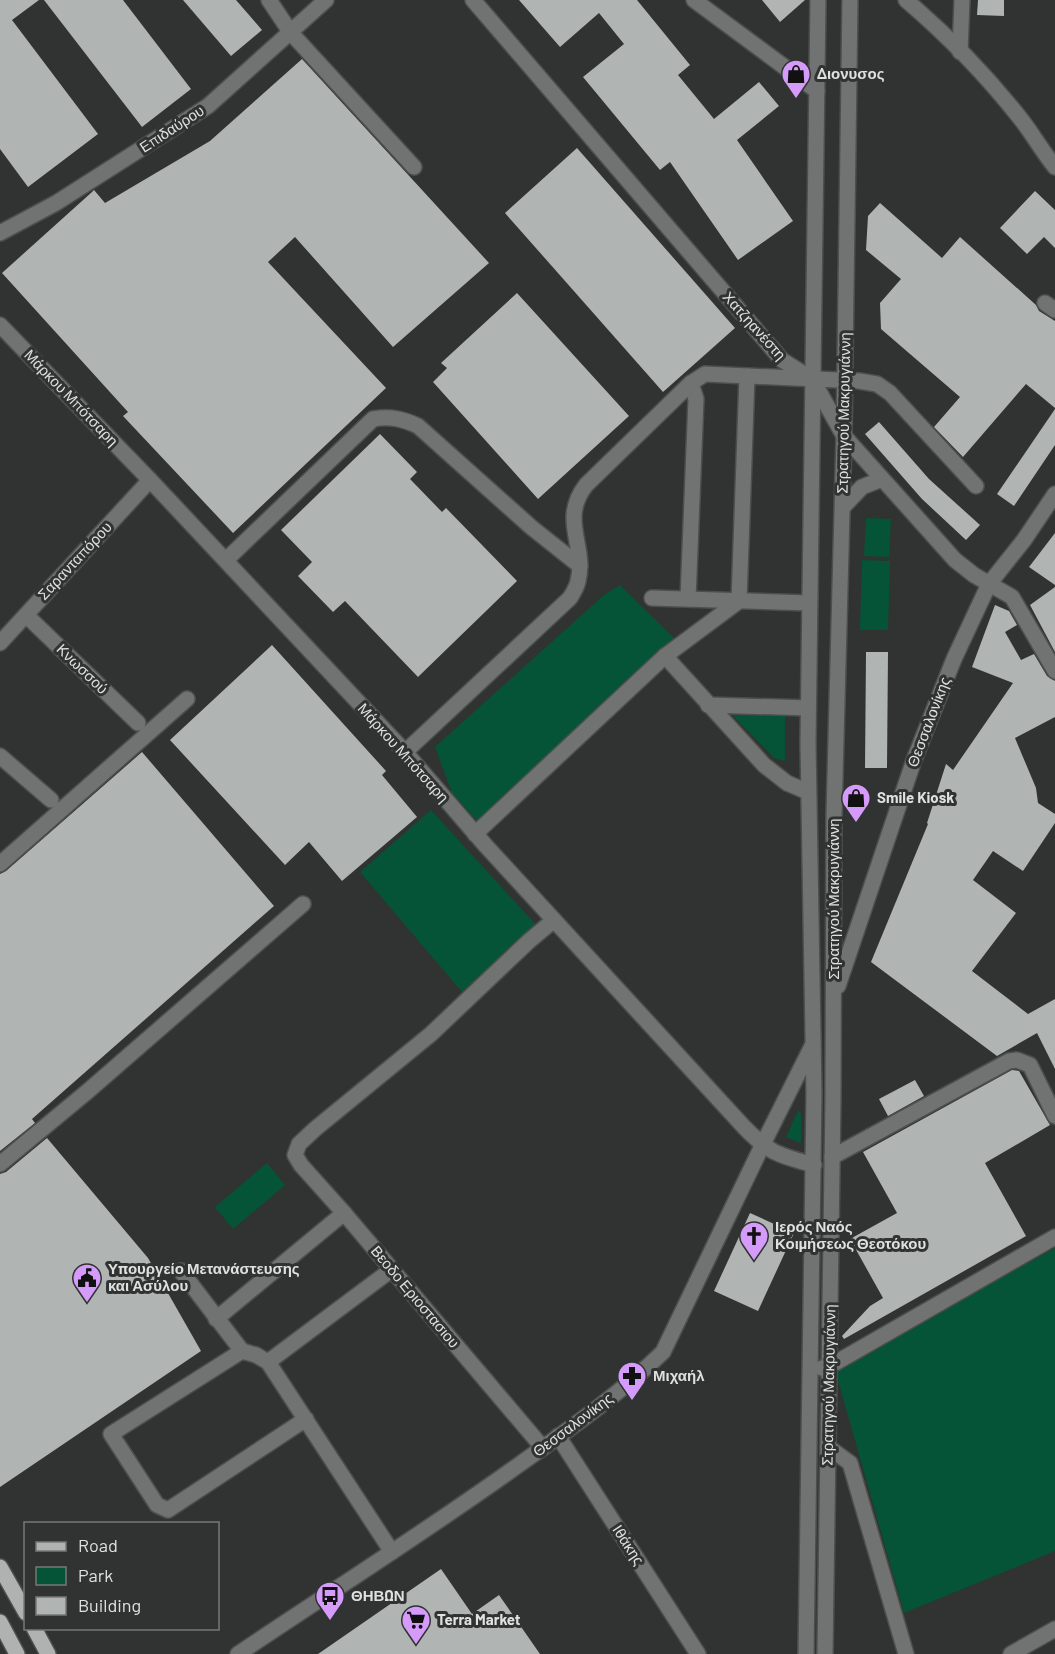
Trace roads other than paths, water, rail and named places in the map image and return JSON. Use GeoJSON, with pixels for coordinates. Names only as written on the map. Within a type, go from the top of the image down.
{"type":"FeatureCollection","features":[{"type":"Feature","properties":{"kind":"main road"},"geometry":{"type":"LineString","coordinates":[[0,1567],[24,1609]]}},
{"type":"Feature","properties":{"kind":"main road"},"geometry":{"type":"LineString","coordinates":[[35,1630],[48,1654]]}},
{"type":"Feature","properties":{"kind":"main road"},"geometry":{"type":"LineString","coordinates":[[2,1632],[17,1654]]}},
{"type":"Feature","properties":{"kind":"street"},"geometry":{"type":"LineString","coordinates":[[270,0],[291,33],[414,167]]}},
{"type":"Feature","properties":{"kind":"street","name":"Επιδαύρου"},"geometry":{"type":"LineString","coordinates":[[0,233],[56,203],[208,106],[326,0]]}},
{"type":"Feature","properties":{"kind":"street","name":"Χατζηανέστη"},"geometry":{"type":"LineString","coordinates":[[473,0],[782,360],[812,379],[844,436],[955,560],[963,568],[1012,597],[1055,671]]}},
{"type":"Feature","properties":{"kind":"street"},"geometry":{"type":"LineString","coordinates":[[694,0],[817,91]]}},
{"type":"Feature","properties":{"kind":"street","name":"Στρατηγού Μακρυγιάννη"},"geometry":{"type":"LineString","coordinates":[[807,1654],[814,1165],[807,792],[818,0]]}},
{"type":"Feature","properties":{"kind":"street","name":"Στρατηγού Μακρυγιάννη"},"geometry":{"type":"LineString","coordinates":[[825,1654],[830,1366],[834,815],[843,507],[850,0]]}},
{"type":"Feature","properties":{"kind":"street"},"geometry":{"type":"LineString","coordinates":[[906,0],[930,20],[1021,119],[1055,167]]}},
{"type":"Feature","properties":{"kind":"street"},"geometry":{"type":"LineString","coordinates":[[960,52],[962,0]]}},
{"type":"Feature","properties":{"kind":"street","name":"Μάρκου Μπότσαρη"},"geometry":{"type":"LineString","coordinates":[[0,325],[226,560],[405,752],[475,834],[762,1146],[773,1153],[814,1165]]}},
{"type":"Feature","properties":{"kind":"street"},"geometry":{"type":"LineString","coordinates":[[405,752],[570,598],[578,582],[580,566],[573,521],[573,508],[578,495],[692,383],[705,374],[845,380],[877,384],[890,393],[976,486]]}},
{"type":"Feature","properties":{"kind":"street"},"geometry":{"type":"LineString","coordinates":[[739,601],[747,376]]}},
{"type":"Feature","properties":{"kind":"street"},"geometry":{"type":"LineString","coordinates":[[688,599],[696,399],[692,383]]}},
{"type":"Feature","properties":{"kind":"street"},"geometry":{"type":"LineString","coordinates":[[226,560],[373,419],[386,417],[401,418],[418,426],[531,527],[580,566]]}},
{"type":"Feature","properties":{"kind":"street"},"geometry":{"type":"LineString","coordinates":[[843,507],[862,487],[882,479]]}},
{"type":"Feature","properties":{"kind":"street","name":"Σαρανταπόρου"},"geometry":{"type":"LineString","coordinates":[[0,643],[150,480]]}},
{"type":"Feature","properties":{"kind":"street","name":"Θεσσαλονίκης"},"geometry":{"type":"LineString","coordinates":[[833,1004],[914,760],[954,659],[989,584],[1024,540],[1055,494]]}},
{"type":"Feature","properties":{"kind":"street"},"geometry":{"type":"LineString","coordinates":[[652,598],[809,603]]}},
{"type":"Feature","properties":{"kind":"street"},"geometry":{"type":"LineString","coordinates":[[475,834],[665,656],[739,601]]}},
{"type":"Feature","properties":{"kind":"street","name":"Κνωσσού"},"geometry":{"type":"LineString","coordinates":[[26,615],[138,723]]}},
{"type":"Feature","properties":{"kind":"street"},"geometry":{"type":"LineString","coordinates":[[665,656],[773,774],[807,792]]}},
{"type":"Feature","properties":{"kind":"street"},"geometry":{"type":"LineString","coordinates":[[0,864],[187,699]]}},
{"type":"Feature","properties":{"kind":"street"},"geometry":{"type":"LineString","coordinates":[[708,705],[808,708]]}},
{"type":"Feature","properties":{"kind":"street"},"geometry":{"type":"LineString","coordinates":[[0,756],[51,800]]}},
{"type":"Feature","properties":{"kind":"street"},"geometry":{"type":"LineString","coordinates":[[0,1164],[88,1091],[303,904]]}},
{"type":"Feature","properties":{"kind":"street","name":"Βεοδο Εριοστασιου"},"geometry":{"type":"LineString","coordinates":[[543,1448],[300,1165],[295,1155],[299,1144],[315,1129],[431,1034],[554,920]]}},
{"type":"Feature","properties":{"kind":"street"},"geometry":{"type":"LineString","coordinates":[[813,1044],[832,1040]]}},
{"type":"Feature","properties":{"kind":"street","name":"Θεσσαλονίκης"},"geometry":{"type":"LineString","coordinates":[[238,1654],[543,1448],[646,1369],[663,1352],[773,1122],[813,1044]]}},
{"type":"Feature","properties":{"kind":"street"},"geometry":{"type":"LineString","coordinates":[[832,1157],[1009,1061],[1017,1060],[1030,1065],[1055,1116]]}},
{"type":"Feature","properties":{"kind":"street"},"geometry":{"type":"LineString","coordinates":[[744,1127],[760,1129],[773,1122]]}},
{"type":"Feature","properties":{"kind":"street"},"geometry":{"type":"LineString","coordinates":[[216,1319],[344,1214]]}},
{"type":"Feature","properties":{"kind":"street"},"geometry":{"type":"LineString","coordinates":[[810,1370],[830,1366],[1055,1237]]}},
{"type":"Feature","properties":{"kind":"street"},"geometry":{"type":"LineString","coordinates":[[268,1362],[392,1270]]}},
{"type":"Feature","properties":{"kind":"street"},"geometry":{"type":"LineString","coordinates":[[181,1271],[242,1352],[256,1355],[268,1362],[392,1551]]}},
{"type":"Feature","properties":{"kind":"street"},"geometry":{"type":"LineString","coordinates":[[242,1352],[111,1434],[157,1505],[168,1510],[306,1419]]}},
{"type":"Feature","properties":{"kind":"street","name":"Ιθάκης"},"geometry":{"type":"LineString","coordinates":[[558,1436],[698,1654]]}},
{"type":"Feature","properties":{"kind":"street"},"geometry":{"type":"LineString","coordinates":[[828,1448],[850,1463],[906,1654]]}},
{"type":"Feature","properties":{"kind":"street"},"geometry":{"type":"LineString","coordinates":[[1011,1654],[1055,1629]]}},
{"type":"Feature","properties":{"kind":"place","name":"Διονυσος"},"geometry":{"type":"Point","coordinates":[796,100]}},
{"type":"Feature","properties":{"kind":"place","name":"Smile Kiosk"},"geometry":{"type":"Point","coordinates":[856,824]}},
{"type":"Feature","properties":{"kind":"place","name":"Ιερός Ναός Κοιμήσεως Θεοτόκου"},"geometry":{"type":"Point","coordinates":[754,1262]}},
{"type":"Feature","properties":{"kind":"place","name":"Υπουργείο Μετανάστευσης και Ασύλου"},"geometry":{"type":"Point","coordinates":[87,1304]}},
{"type":"Feature","properties":{"kind":"place","name":"Μιχαήλ"},"geometry":{"type":"Point","coordinates":[632,1402]}},
{"type":"Feature","properties":{"kind":"place","name":"ΘΗΒΩΝ"},"geometry":{"type":"Point","coordinates":[330,1622]}},
{"type":"Feature","properties":{"kind":"place","name":"Terra Market"},"geometry":{"type":"Point","coordinates":[416,1646]}}]}
